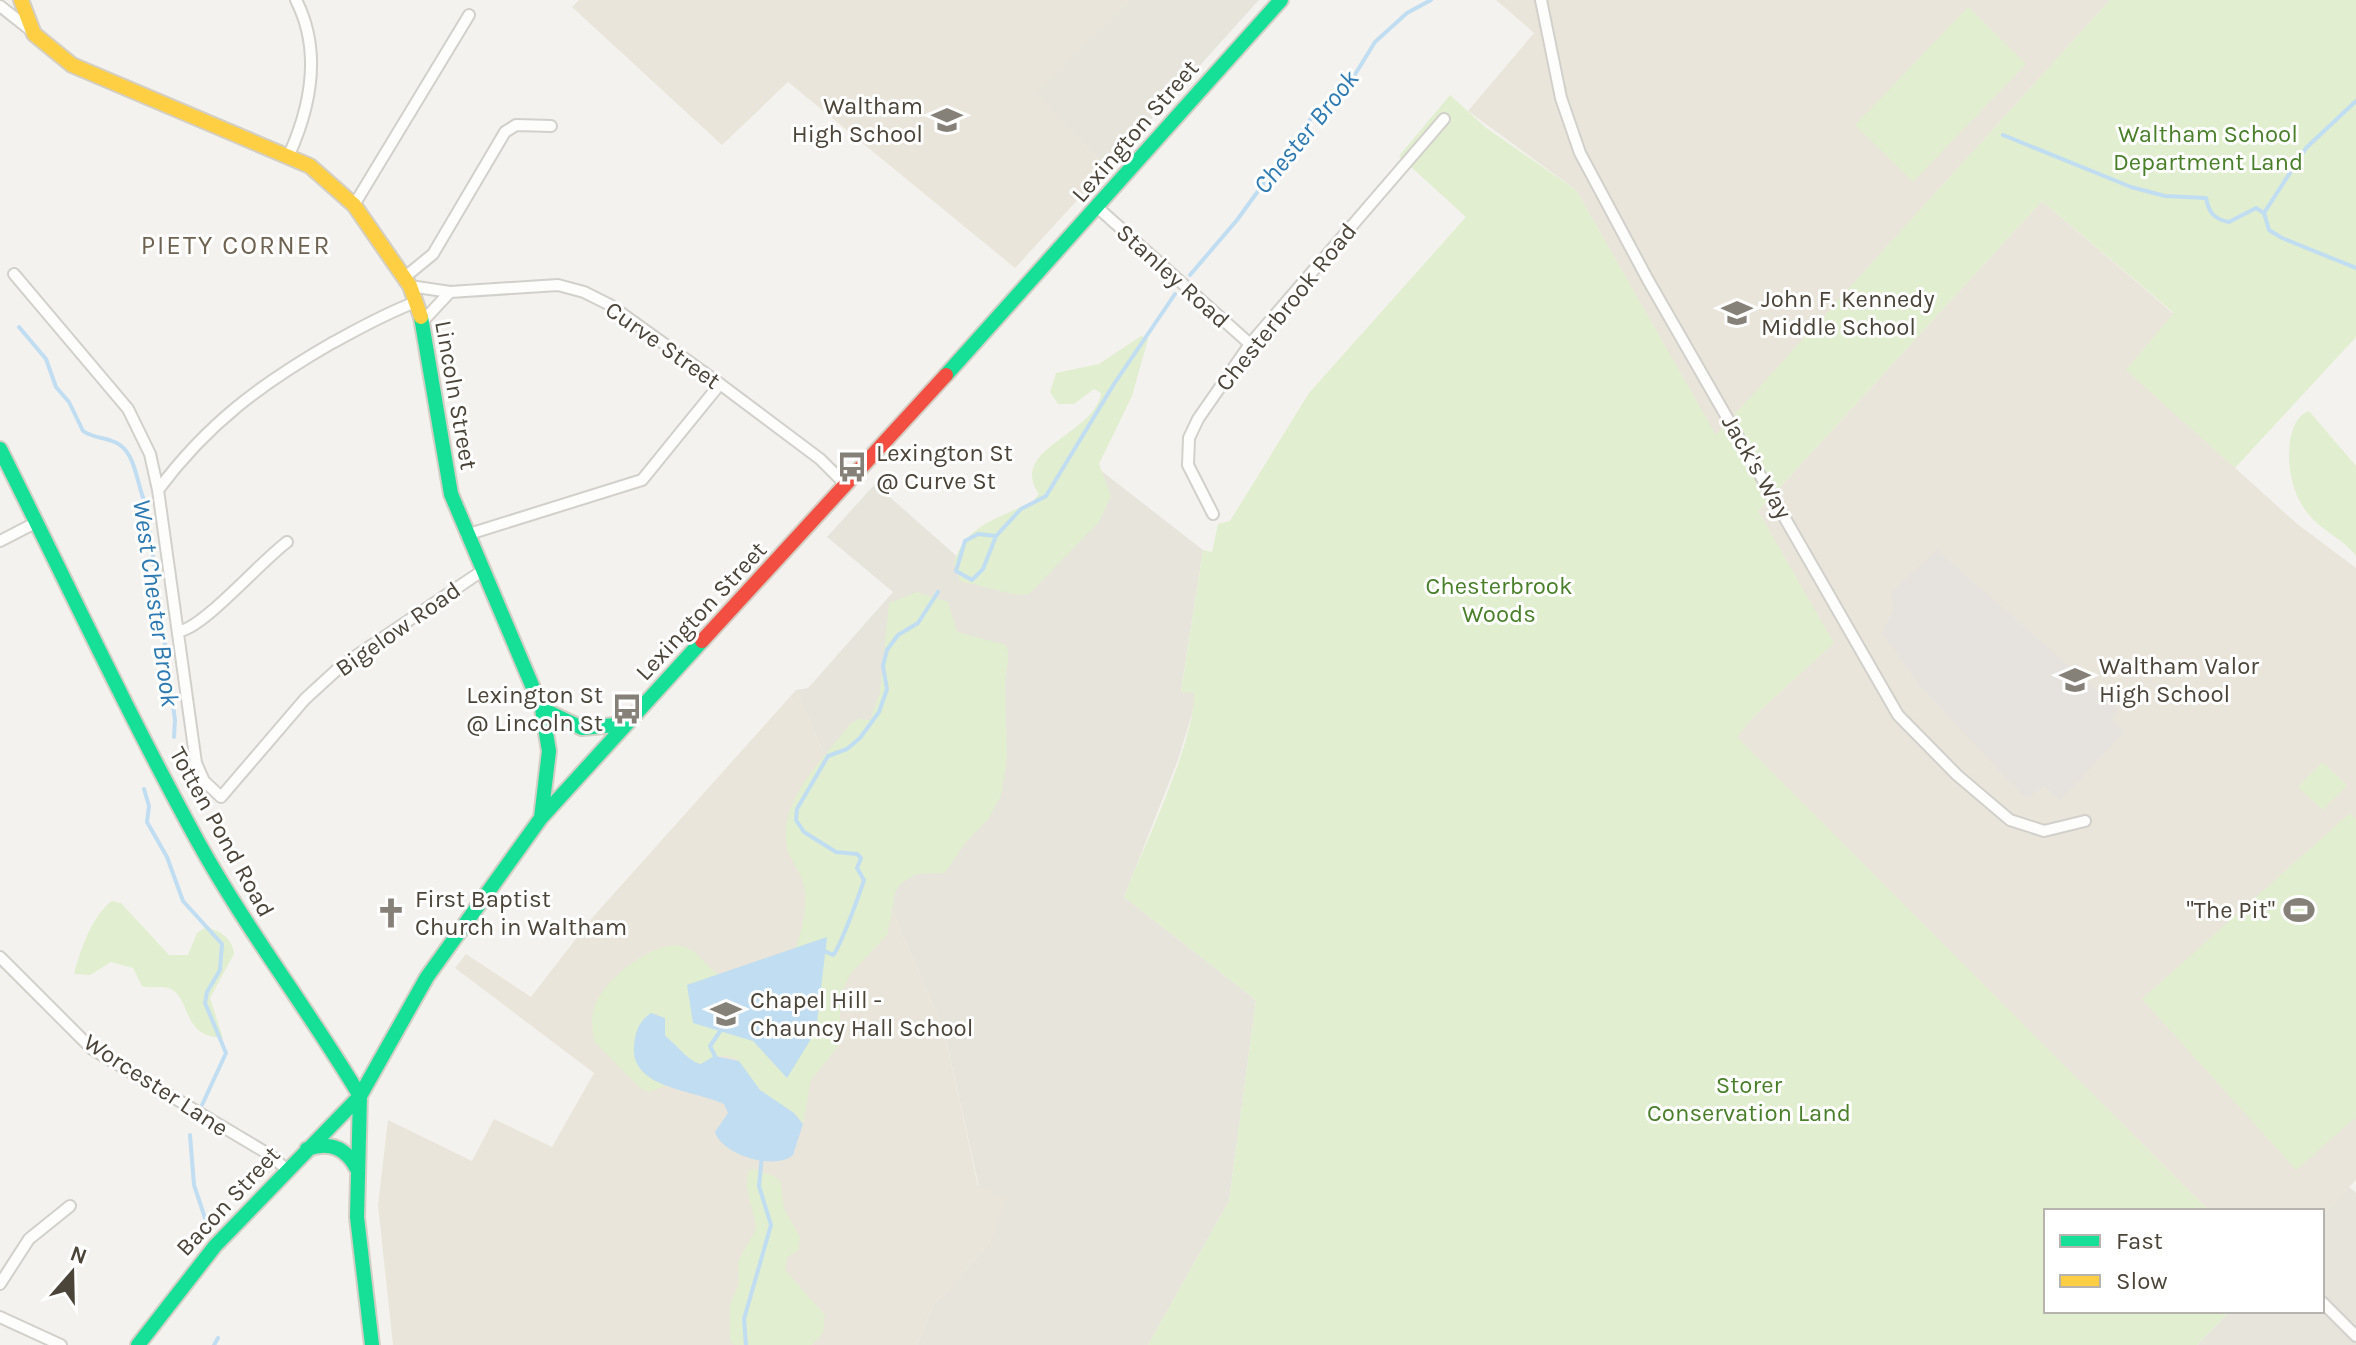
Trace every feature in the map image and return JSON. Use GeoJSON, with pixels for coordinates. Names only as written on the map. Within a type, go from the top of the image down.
{"type":"FeatureCollection","features":[{"type":"Feature","properties":{"kind":"main road","name":"Lincoln Street"},"geometry":{"type":"LineString","coordinates":[[21,0],[34,34],[72,65],[105,82],[289,155],[319,173],[354,205],[407,282],[422,322],[444,467],[466,535],[542,709],[549,751],[541,818]]}},
{"type":"Feature","properties":{"kind":"main road","name":"Lexington Street"},"geometry":{"type":"LineString","coordinates":[[372,1345],[357,1229],[360,1096],[420,988],[541,818],[846,485],[1281,0]]}},
{"type":"Feature","properties":{"kind":"main road","name":"Totten Pond Road"},"geometry":{"type":"LineString","coordinates":[[0,449],[205,854],[360,1096]]}},
{"type":"Feature","properties":{"kind":"main road"},"geometry":{"type":"LineString","coordinates":[[542,709],[565,724],[589,731],[626,724]]}},
{"type":"Feature","properties":{"kind":"main road","name":"Bacon Street"},"geometry":{"type":"LineString","coordinates":[[138,1345],[179,1287],[286,1169],[360,1096]]}},
{"type":"Feature","properties":{"kind":"main road"},"geometry":{"type":"LineString","coordinates":[[306,1149],[322,1144],[336,1146],[349,1155],[357,1169]]}},
{"type":"Feature","properties":{"kind":"street"},"geometry":{"type":"LineString","coordinates":[[289,155],[305,117],[312,65],[307,32],[296,0]]}},
{"type":"Feature","properties":{"kind":"street","name":"Jack's Way"},"geometry":{"type":"LineString","coordinates":[[1541,0],[1561,98],[1580,153],[1614,218],[1898,715],[1947,765],[2010,820],[2044,831],[2085,821]]}},
{"type":"Feature","properties":{"kind":"street"},"geometry":{"type":"LineString","coordinates":[[0,6],[34,34]]}},
{"type":"Feature","properties":{"kind":"street"},"geometry":{"type":"LineString","coordinates":[[354,205],[469,15]]}},
{"type":"Feature","properties":{"kind":"street","name":"Chesterbrook Road"},"geometry":{"type":"LineString","coordinates":[[1213,514],[1188,465],[1189,438],[1198,419],[1250,344],[1444,119]]}},
{"type":"Feature","properties":{"kind":"street"},"geometry":{"type":"LineString","coordinates":[[407,282],[433,254],[505,132],[516,125],[551,126]]}},
{"type":"Feature","properties":{"kind":"street","name":"Stanley Road"},"geometry":{"type":"LineString","coordinates":[[1097,207],[1250,344]]}},
{"type":"Feature","properties":{"kind":"street"},"geometry":{"type":"LineString","coordinates":[[14,274],[128,409],[150,454],[180,631],[198,626],[259,563],[287,542]]}},
{"type":"Feature","properties":{"kind":"street","name":"Curve Street"},"geometry":{"type":"LineString","coordinates":[[407,282],[450,292],[537,285],[584,292],[610,305],[720,384],[820,459],[846,485]]}},
{"type":"Feature","properties":{"kind":"street"},"geometry":{"type":"LineString","coordinates":[[422,322],[450,292]]}},
{"type":"Feature","properties":{"kind":"street"},"geometry":{"type":"LineString","coordinates":[[158,490],[221,418],[270,378],[375,319],[416,302]]}},
{"type":"Feature","properties":{"kind":"street"},"geometry":{"type":"LineString","coordinates":[[466,535],[642,480],[720,384]]}},
{"type":"Feature","properties":{"kind":"street"},"geometry":{"type":"LineString","coordinates":[[0,541],[37,522]]}},
{"type":"Feature","properties":{"kind":"street","name":"Bigelow Road"},"geometry":{"type":"LineString","coordinates":[[180,631],[196,763],[204,781],[221,797],[305,699],[341,666],[482,571]]}},
{"type":"Feature","properties":{"kind":"street","name":"Worcester Lane"},"geometry":{"type":"LineString","coordinates":[[0,957],[92,1049],[261,1150],[286,1169]]}},
{"type":"Feature","properties":{"kind":"street"},"geometry":{"type":"LineString","coordinates":[[0,1284],[29,1239],[70,1206]]}},
{"type":"Feature","properties":{"kind":"street"},"geometry":{"type":"LineString","coordinates":[[2324,1304],[2356,1336]]}},
{"type":"Feature","properties":{"kind":"street"},"geometry":{"type":"LineString","coordinates":[[0,1317],[61,1345]]}},
{"type":"Feature","properties":{"kind":"shaded area","name":"Waltham High School"},"geometry":{"type":"Polygon","coordinates":[[[579,0],[1129,0],[1036,95],[1107,168],[1015,268],[788,82],[722,145],[572,7],[579,0]]]}},
{"type":"Feature","properties":{"kind":"shaded area"},"geometry":{"type":"Polygon","coordinates":[[[1129,0],[1259,0],[1107,168],[1035,95],[1129,0]]]}},
{"type":"Feature","properties":{"kind":"shaded area","name":"John F. Kennedy Middle School"},"geometry":{"type":"Polygon","coordinates":[[[1496,0],[2110,0],[1716,436],[1576,190],[1468,111],[1534,33],[1496,0]]]}},
{"type":"Feature","properties":{"kind":"shaded area","name":"Waltham Valor High School"},"geometry":{"type":"Polygon","coordinates":[[[2042,201],[2174,314],[2127,370],[2296,523],[2356,568],[2356,1180],[2324,1213],[2324,1209],[2207,1209],[1736,737],[1754,716],[1833,643],[1758,511],[2042,201]]]}},
{"type":"Feature","properties":{"kind":"shaded area"},"geometry":{"type":"Polygon","coordinates":[[[1072,448],[1203,550],[1181,691],[1195,693],[1195,704],[1178,760],[1124,897],[1256,1000],[1229,1201],[1148,1345],[917,1345],[933,1306],[991,1241],[944,1030],[796,690],[808,688],[893,592],[827,537],[875,484],[977,574],[1027,518],[1072,448]]]}},
{"type":"Feature","properties":{"kind":"shaded area"},"geometry":{"type":"Polygon","coordinates":[[[1937,550],[2118,709],[2111,719],[2124,732],[2060,801],[2044,786],[2026,799],[1919,685],[1882,633],[1894,609],[1890,593],[1937,550]]]}},
{"type":"Feature","properties":{"kind":"shaded area","name":"Chapel Hill - Chauncy Hall School"},"geometry":{"type":"Polygon","coordinates":[[[796,690],[944,1030],[978,1186],[1006,1198],[991,1241],[933,1306],[917,1345],[393,1345],[378,1205],[388,1120],[472,1161],[494,1119],[552,1147],[594,1073],[455,968],[466,954],[531,997],[592,918],[796,690]]]}},
{"type":"Feature","properties":{"kind":"shaded area"},"geometry":{"type":"Polygon","coordinates":[[[2349,1187],[2356,1193],[2356,1345],[2197,1345],[2228,1313],[2324,1313],[2324,1213],[2349,1187]]]}},
{"type":"Feature","properties":{"kind":"green space"},"geometry":{"type":"Polygon","coordinates":[[[2110,0],[2356,0],[2356,337],[2235,468],[2126,370],[2174,313],[2042,201],[1758,511],[1834,643],[1754,716],[1737,737],[2207,1209],[2044,1209],[2044,1313],[2228,1313],[2197,1345],[1148,1345],[1229,1201],[1256,1000],[1124,897],[1177,766],[1192,714],[1194,693],[1181,692],[1203,550],[1212,552],[1218,524],[1230,521],[1309,393],[1466,217],[1399,156],[1450,95],[1485,127],[1576,190],[1716,435],[2110,0]]]}},
{"type":"Feature","properties":{"kind":"green space"},"geometry":{"type":"Polygon","coordinates":[[[1968,7],[2026,64],[1913,182],[1855,125],[1968,7]]]}},
{"type":"Feature","properties":{"kind":"green space"},"geometry":{"type":"Polygon","coordinates":[[[1141,336],[1148,339],[1132,396],[1099,464],[1111,496],[1099,522],[1029,594],[1017,595],[960,581],[954,563],[966,540],[985,524],[1033,501],[1039,494],[1032,478],[1034,465],[1043,453],[1085,420],[1096,407],[1101,393],[1094,389],[1074,404],[1058,404],[1050,392],[1056,373],[1099,364],[1141,336]]]}},
{"type":"Feature","properties":{"kind":"green space"},"geometry":{"type":"Polygon","coordinates":[[[2309,411],[2356,466],[2356,556],[2309,515],[2293,486],[2289,464],[2291,436],[2298,419],[2309,411]]]}},
{"type":"Feature","properties":{"kind":"green space"},"geometry":{"type":"Polygon","coordinates":[[[917,592],[948,602],[957,632],[1006,645],[1009,655],[1005,681],[1007,759],[1001,796],[989,818],[966,842],[945,873],[916,874],[900,884],[895,893],[888,934],[852,972],[840,994],[840,1044],[811,1080],[803,1124],[794,1113],[759,1089],[735,1059],[721,1056],[701,1064],[692,1060],[665,1036],[665,1023],[656,1013],[644,1018],[634,1058],[649,1076],[667,1085],[650,1092],[641,1089],[594,1041],[593,1014],[600,995],[631,964],[644,955],[670,946],[689,949],[718,974],[725,976],[748,971],[795,950],[803,923],[805,894],[801,876],[786,842],[791,809],[807,778],[850,724],[859,719],[870,720],[880,692],[889,603],[917,592]]]}},
{"type":"Feature","properties":{"kind":"green space"},"geometry":{"type":"Polygon","coordinates":[[[2322,762],[2347,785],[2323,810],[2298,787],[2322,762]]]}},
{"type":"Feature","properties":{"kind":"green space","name":"\"The Pit\""},"geometry":{"type":"Polygon","coordinates":[[[2350,813],[2356,820],[2356,1117],[2296,1170],[2142,999],[2350,813]]]}},
{"type":"Feature","properties":{"kind":"green space"},"geometry":{"type":"Polygon","coordinates":[[[112,901],[121,903],[169,955],[188,955],[197,933],[205,928],[215,930],[228,940],[234,954],[210,998],[223,1038],[201,1032],[174,991],[166,987],[142,986],[133,968],[111,962],[90,975],[74,974],[93,924],[112,901]]]}},
{"type":"Feature","properties":{"kind":"green space"},"geometry":{"type":"Polygon","coordinates":[[[754,1169],[781,1182],[784,1209],[800,1237],[798,1251],[787,1257],[785,1270],[825,1315],[823,1333],[811,1345],[734,1345],[730,1340],[730,1305],[739,1283],[738,1262],[756,1229],[747,1185],[749,1170],[754,1169]]]}},
{"type":"Feature","properties":{"kind":"water"},"geometry":{"type":"Polygon","coordinates":[[[827,937],[816,1031],[787,1078],[753,1041],[693,1023],[687,985],[827,937]]]}},
{"type":"Feature","properties":{"kind":"water"},"geometry":{"type":"Polygon","coordinates":[[[651,1013],[665,1018],[665,1036],[692,1060],[701,1064],[714,1056],[739,1061],[760,1090],[794,1113],[803,1124],[793,1155],[785,1160],[762,1161],[738,1154],[728,1148],[715,1132],[728,1113],[724,1104],[667,1086],[642,1071],[634,1046],[641,1023],[651,1013]]]}},
{"type":"Feature","properties":{"kind":"waterway","name":"Chester Brook"},"geometry":{"type":"LineString","coordinates":[[1190,275],[1237,220],[1312,117],[1351,81],[1375,42],[1407,13],[1431,0]]}},
{"type":"Feature","properties":{"kind":"waterway"},"geometry":{"type":"LineString","coordinates":[[2264,213],[2306,148],[2356,101]]}},
{"type":"Feature","properties":{"kind":"waterway"},"geometry":{"type":"LineString","coordinates":[[2003,135],[2131,187],[2165,196],[2206,198],[2213,214],[2224,221],[2229,222],[2256,208],[2264,213],[2269,230],[2282,238],[2356,268]]}},
{"type":"Feature","properties":{"kind":"waterway","name":"Chester Brook"},"geometry":{"type":"LineString","coordinates":[[996,536],[978,534],[965,541],[956,571],[972,580],[983,569],[996,536],[1021,509],[1046,496],[1114,384],[1175,294]]}},
{"type":"Feature","properties":{"kind":"waterway","name":"West Chester Brook"},"geometry":{"type":"LineString","coordinates":[[19,327],[46,359],[56,387],[69,402],[83,431],[120,445],[130,457],[146,505],[175,720],[174,737]]}},
{"type":"Feature","properties":{"kind":"waterway","name":"Chester Brook"},"geometry":{"type":"LineString","coordinates":[[822,950],[833,955],[836,951],[864,880],[857,868],[861,858],[857,854],[836,852],[804,832],[796,820],[797,809],[828,756],[847,749],[860,738],[879,712],[887,689],[883,666],[887,650],[898,635],[918,623],[938,592]]}},
{"type":"Feature","properties":{"kind":"waterway","name":"West Chester Brook"},"geometry":{"type":"LineString","coordinates":[[144,789],[149,806],[147,822],[167,857],[183,901],[222,944],[220,970],[207,992],[205,1003],[226,1053],[202,1105]]}},
{"type":"Feature","properties":{"kind":"waterway","name":"Chester Brook"},"geometry":{"type":"LineString","coordinates":[[717,1060],[710,1046],[723,1027]]}},
{"type":"Feature","properties":{"kind":"waterway","name":"West Chester Brook"},"geometry":{"type":"LineString","coordinates":[[190,1135],[194,1185],[209,1230]]}},
{"type":"Feature","properties":{"kind":"waterway","name":"Chester Brook"},"geometry":{"type":"LineString","coordinates":[[746,1345],[744,1319],[771,1225],[759,1186],[762,1155]]}},
{"type":"Feature","properties":{"kind":"waterway","name":"West Chester Brook"},"geometry":{"type":"LineString","coordinates":[[214,1345],[218,1338]]}},
{"type":"Feature","properties":{"kind":"traffic: fast"},"geometry":{"type":"LineString","coordinates":[[946,375],[1281,0]]}},
{"type":"Feature","properties":{"kind":"traffic: fast"},"geometry":{"type":"LineString","coordinates":[[421,317],[451,494],[542,709],[549,751],[541,818]]}},
{"type":"Feature","properties":{"kind":"traffic: fast"},"geometry":{"type":"LineString","coordinates":[[0,449],[197,840],[360,1096]]}},
{"type":"Feature","properties":{"kind":"traffic: fast"},"geometry":{"type":"LineString","coordinates":[[372,1345],[357,1217],[360,1096],[427,977],[541,818],[702,641]]}},
{"type":"Feature","properties":{"kind":"traffic: fast"},"geometry":{"type":"LineString","coordinates":[[542,709],[582,728],[626,724]]}},
{"type":"Feature","properties":{"kind":"traffic: fast"},"geometry":{"type":"LineString","coordinates":[[138,1345],[215,1246],[360,1096]]}},
{"type":"Feature","properties":{"kind":"traffic: fast"},"geometry":{"type":"LineString","coordinates":[[307,1149],[323,1146],[336,1148],[348,1156],[357,1169]]}},
{"type":"Feature","properties":{"kind":"traffic: slow"},"geometry":{"type":"LineString","coordinates":[[21,0],[34,34],[72,65],[310,166],[354,205],[410,286],[421,317]]}},
{"type":"Feature","properties":{"kind":"traffic: jam"},"geometry":{"type":"LineString","coordinates":[[702,641],[946,375]]}},
{"type":"Feature","properties":{"kind":"place","name":"Waltham High School"},"geometry":{"type":"Point","coordinates":[947,120]}},
{"type":"Feature","properties":{"kind":"place","name":"John F. Kennedy Middle School"},"geometry":{"type":"Point","coordinates":[1737,313]}},
{"type":"Feature","properties":{"kind":"place","name":"Lexington St @ Curve St"},"geometry":{"type":"Point","coordinates":[852,467]}},
{"type":"Feature","properties":{"kind":"place","name":"Waltham Valor High School"},"geometry":{"type":"Point","coordinates":[2075,680]}},
{"type":"Feature","properties":{"kind":"place","name":"Lexington St @ Lincoln St"},"geometry":{"type":"Point","coordinates":[627,709]}},
{"type":"Feature","properties":{"kind":"place","name":"\"The Pit\""},"geometry":{"type":"Point","coordinates":[2299,910]}},
{"type":"Feature","properties":{"kind":"place","name":"First Baptist Church in Waltham"},"geometry":{"type":"Point","coordinates":[391,913]}},
{"type":"Feature","properties":{"kind":"place","name":"Chapel Hill - Chauncy Hall School"},"geometry":{"type":"Point","coordinates":[726,1014]}},
{"type":"Feature","properties":{"kind":"district","name":"PIETY CORNER"},"geometry":{"type":"Point","coordinates":[236,245]}},
{"type":"Feature","properties":{"kind":"park label","name":"Waltham School Department Land"},"geometry":{"type":"Point","coordinates":[2208,148]}},
{"type":"Feature","properties":{"kind":"park label","name":"Chesterbrook Woods"},"geometry":{"type":"Point","coordinates":[1499,600]}},
{"type":"Feature","properties":{"kind":"park label","name":"Storer Conservation Land"},"geometry":{"type":"Point","coordinates":[1749,1099]}}]}
